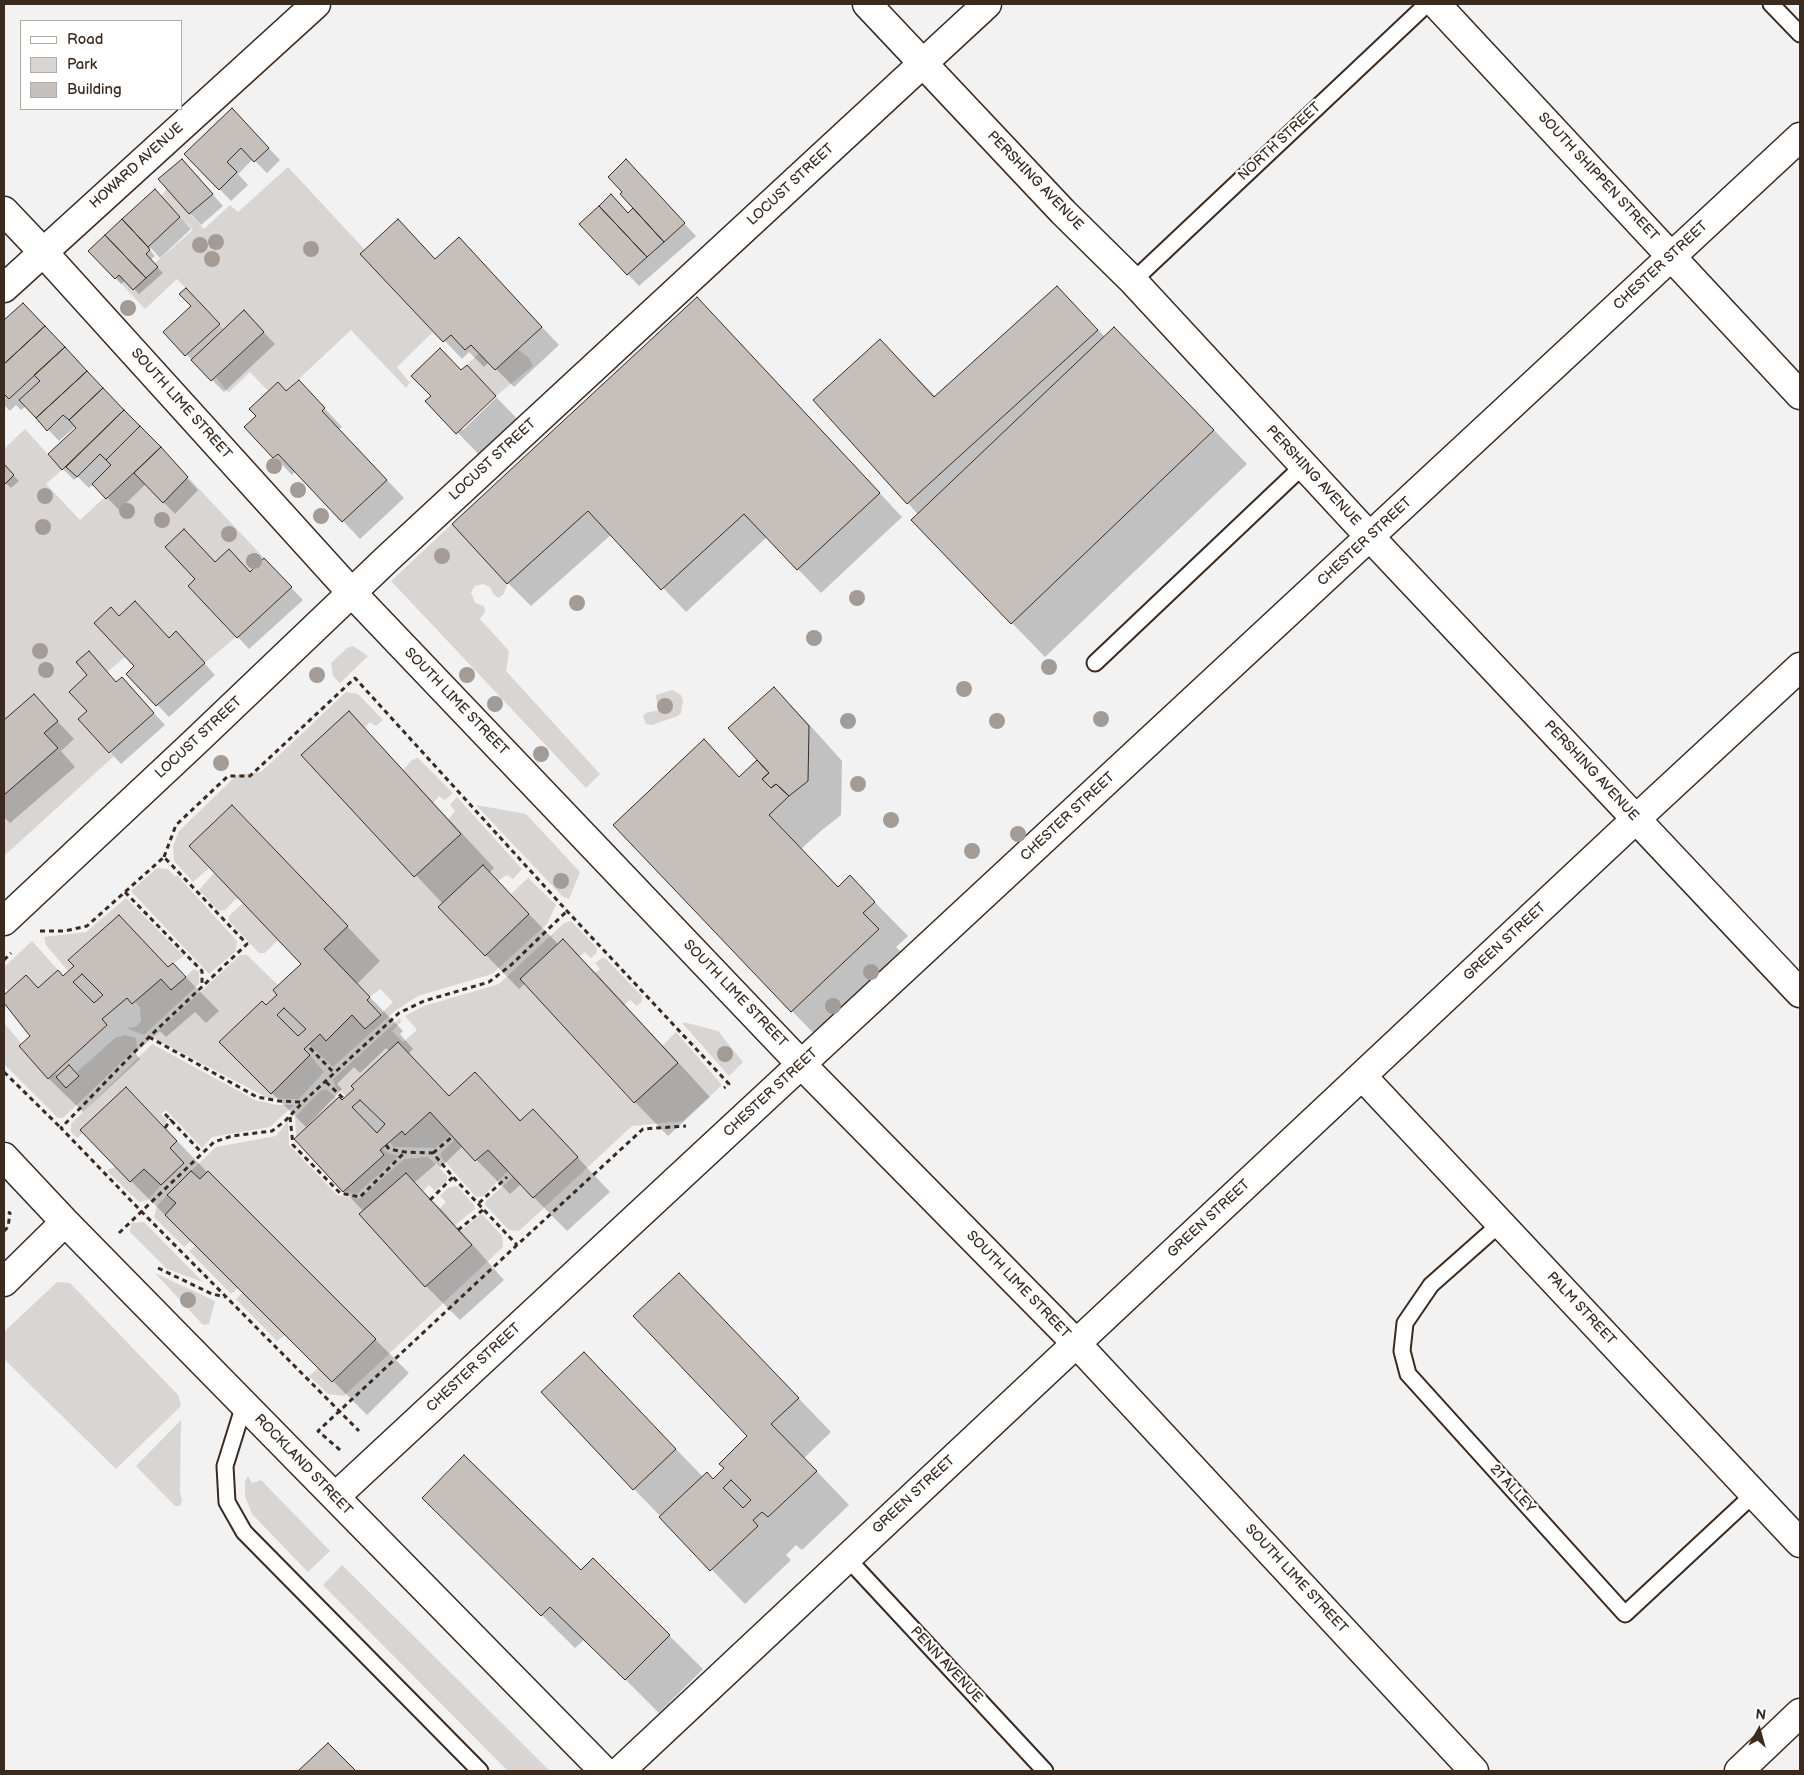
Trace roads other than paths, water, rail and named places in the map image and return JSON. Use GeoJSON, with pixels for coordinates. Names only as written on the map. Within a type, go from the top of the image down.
{"type":"FeatureCollection","features":[{"type":"Feature","properties":{"kind":"street","name":"HOWARD AVENUE"},"geometry":{"type":"LineString","coordinates":[[4,288],[316,4]]}},
{"type":"Feature","properties":{"kind":"street","name":"PERSHING AVENUE"},"geometry":{"type":"LineString","coordinates":[[867,4],[1063,212],[1133,280],[1370,537],[1800,993]]}},
{"type":"Feature","properties":{"kind":"street","name":"LOCUST STREET"},"geometry":{"type":"LineString","coordinates":[[4,921],[194,743],[351,592],[987,4]]}},
{"type":"Feature","properties":{"kind":"street","name":"SOUTH SHIPPEN STREET"},"geometry":{"type":"LineString","coordinates":[[1436,4],[1800,395]]}},
{"type":"Feature","properties":{"kind":"street","name":"CHESTER STREET"},"geometry":{"type":"LineString","coordinates":[[335,1498],[1800,137]]}},
{"type":"Feature","properties":{"kind":"street","name":"SOUTH LIME STREET"},"geometry":{"type":"LineString","coordinates":[[4,211],[351,592],[802,1065],[1076,1344],[1474,1771]]}},
{"type":"Feature","properties":{"kind":"street","name":"GREEN STREET"},"geometry":{"type":"LineString","coordinates":[[620,1771],[1800,667]]}},
{"type":"Feature","properties":{"kind":"street","name":"PALM STREET"},"geometry":{"type":"LineString","coordinates":[[1362,1076],[1800,1543]]}},
{"type":"Feature","properties":{"kind":"street","name":"ROCKLAND STREET"},"geometry":{"type":"LineString","coordinates":[[4,1157],[96,1254],[604,1771]]}},
{"type":"Feature","properties":{"kind":"street"},"geometry":{"type":"LineString","coordinates":[[4,1282],[65,1222]]}},
{"type":"Feature","properties":{"kind":"street"},"geometry":{"type":"LineString","coordinates":[[1738,1771],[1800,1713]]}},
{"type":"Feature","properties":{"kind":"lane","name":"NORTH STREET"},"geometry":{"type":"LineString","coordinates":[[1133,280],[1427,4]]}},
{"type":"Feature","properties":{"kind":"lane"},"geometry":{"type":"LineString","coordinates":[[1771,4],[1800,34]]}},
{"type":"Feature","properties":{"kind":"lane"},"geometry":{"type":"LineString","coordinates":[[1095,663],[1304,465]]}},
{"type":"Feature","properties":{"kind":"lane","name":"21 ALLEY"},"geometry":{"type":"LineString","coordinates":[[1501,1223],[1431,1285],[1405,1323],[1402,1351],[1408,1374],[1625,1614],[1754,1494]]}},
{"type":"Feature","properties":{"kind":"lane"},"geometry":{"type":"LineString","coordinates":[[244,1405],[225,1466],[226,1502],[244,1532],[480,1771]]}},
{"type":"Feature","properties":{"kind":"lane","name":"PENN AVENUE"},"geometry":{"type":"LineString","coordinates":[[847,1558],[1045,1771]]}}]}
